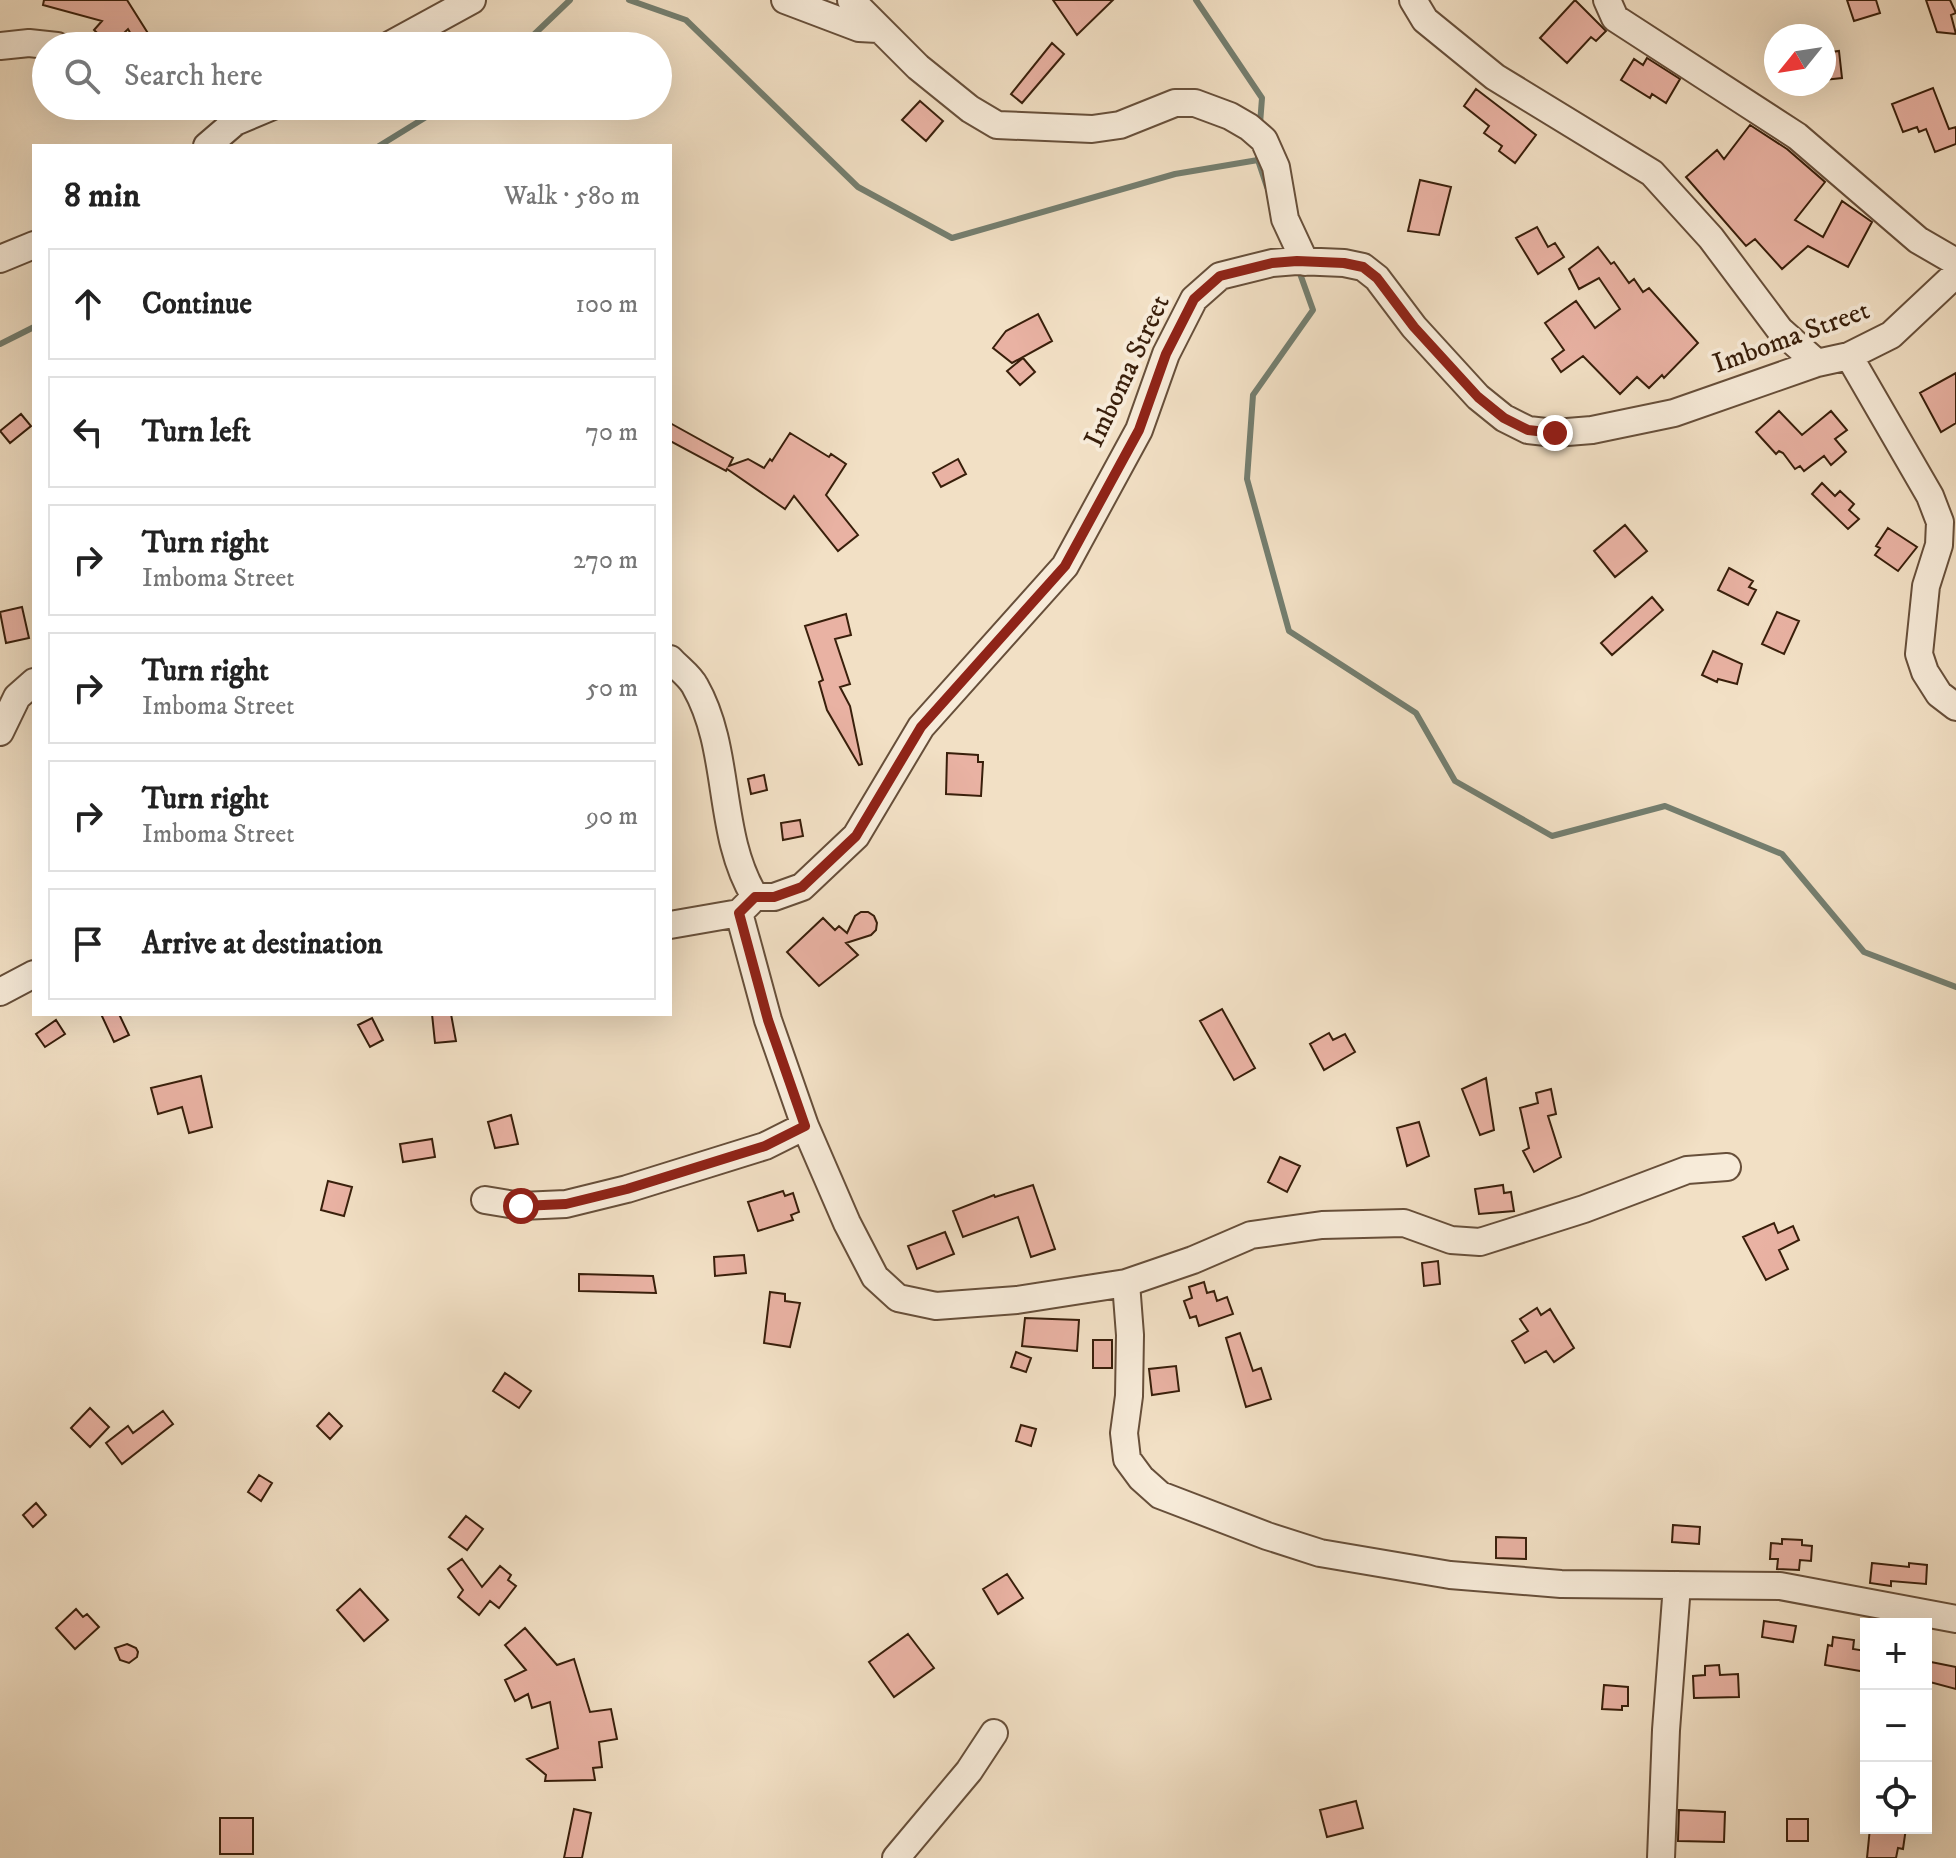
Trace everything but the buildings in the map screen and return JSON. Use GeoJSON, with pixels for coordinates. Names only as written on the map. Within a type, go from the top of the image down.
{"type":"FeatureCollection","features":[{"type":"Feature","properties":{"kind":"street"},"geometry":{"type":"LineString","coordinates":[[414,32],[472,0]]}},
{"type":"Feature","properties":{"kind":"street"},"geometry":{"type":"LineString","coordinates":[[785,0],[859,28],[878,29]]}},
{"type":"Feature","properties":{"kind":"street"},"geometry":{"type":"LineString","coordinates":[[851,0],[928,75],[970,109],[997,125],[1092,129],[1120,125],[1175,103],[1195,103],[1257,133],[1276,167],[1292,262]]}},
{"type":"Feature","properties":{"kind":"street"},"geometry":{"type":"LineString","coordinates":[[1413,0],[1425,20],[1495,77],[1652,173],[1711,238],[1780,330],[1817,363]]}},
{"type":"Feature","properties":{"kind":"street"},"geometry":{"type":"LineString","coordinates":[[1607,0],[1615,18],[1797,136],[1918,240],[1956,262]]}},
{"type":"Feature","properties":{"kind":"street"},"geometry":{"type":"LineString","coordinates":[[0,46],[32,43]]}},
{"type":"Feature","properties":{"kind":"street"},"geometry":{"type":"LineString","coordinates":[[209,144],[240,120]]}},
{"type":"Feature","properties":{"kind":"street"},"geometry":{"type":"LineString","coordinates":[[0,259],[32,246]]}},
{"type":"Feature","properties":{"kind":"street","name":"Imboma Street"},"geometry":{"type":"LineString","coordinates":[[672,924],[802,887],[856,836],[921,727],[1065,566],[1139,430],[1166,354],[1194,299],[1220,276],[1292,262],[1344,263],[1363,267],[1377,278],[1414,327],[1478,397],[1504,418],[1528,430],[1555,433],[1592,430],[1674,413],[1817,363],[1849,356],[1891,335],[1956,274]]}},
{"type":"Feature","properties":{"kind":"street"},"geometry":{"type":"LineString","coordinates":[[1849,356],[1930,496],[1940,522],[1939,545],[1926,586],[1919,654],[1925,672],[1939,694],[1956,707]]}},
{"type":"Feature","properties":{"kind":"street"},"geometry":{"type":"LineString","coordinates":[[672,661],[694,683],[711,719],[734,845],[745,880],[768,1020],[805,1126],[847,1223],[875,1277],[898,1298],[936,1306],[1017,1300],[1126,1283],[1193,1260],[1251,1235],[1322,1225],[1404,1223],[1451,1240],[1480,1242],[1584,1209],[1687,1170],[1727,1167]]}},
{"type":"Feature","properties":{"kind":"street"},"geometry":{"type":"LineString","coordinates":[[0,732],[17,697],[32,684]]}},
{"type":"Feature","properties":{"kind":"street"},"geometry":{"type":"LineString","coordinates":[[0,992],[32,975]]}},
{"type":"Feature","properties":{"kind":"street"},"geometry":{"type":"LineString","coordinates":[[485,1200],[521,1206],[566,1204],[627,1189],[765,1146],[805,1126]]}},
{"type":"Feature","properties":{"kind":"street"},"geometry":{"type":"LineString","coordinates":[[1126,1283],[1130,1335],[1129,1396],[1124,1433],[1127,1459],[1141,1478],[1160,1495],[1320,1553],[1450,1575],[1561,1584],[1780,1586],[1956,1619]]}},
{"type":"Feature","properties":{"kind":"street"},"geometry":{"type":"LineString","coordinates":[[1661,1858],[1666,1730],[1677,1585]]}},
{"type":"Feature","properties":{"kind":"street"},"geometry":{"type":"LineString","coordinates":[[896,1858],[969,1771],[994,1733]]}},
{"type":"Feature","properties":{"kind":"waterway"},"geometry":{"type":"LineString","coordinates":[[537,32],[570,0]]}},
{"type":"Feature","properties":{"kind":"waterway"},"geometry":{"type":"LineString","coordinates":[[629,0],[686,20],[858,187],[952,238],[1175,174],[1258,160]]}},
{"type":"Feature","properties":{"kind":"waterway"},"geometry":{"type":"LineString","coordinates":[[1196,0],[1262,98],[1260,124]]}},
{"type":"Feature","properties":{"kind":"waterway"},"geometry":{"type":"LineString","coordinates":[[382,144],[421,120]]}},
{"type":"Feature","properties":{"kind":"waterway"},"geometry":{"type":"LineString","coordinates":[[1258,152],[1267,187]]}},
{"type":"Feature","properties":{"kind":"waterway"},"geometry":{"type":"LineString","coordinates":[[1298,268],[1313,310],[1253,395],[1247,479],[1289,631],[1416,713],[1455,781],[1552,836],[1665,806],[1782,854],[1864,952],[1956,987]]}},
{"type":"Feature","properties":{"kind":"waterway"},"geometry":{"type":"LineString","coordinates":[[0,344],[32,328]]}},
{"type":"Feature","properties":{"kind":"route"},"geometry":{"type":"LineString","coordinates":[[521,1206],[566,1204],[627,1189],[765,1146],[805,1126],[768,1020],[739,913],[755,897],[774,897],[802,887],[856,836],[921,727],[1065,566],[1139,430],[1166,354],[1194,299],[1220,276],[1272,263],[1297,261],[1363,267],[1377,278],[1414,327],[1478,397],[1504,418],[1528,430],[1555,433]]}}]}
